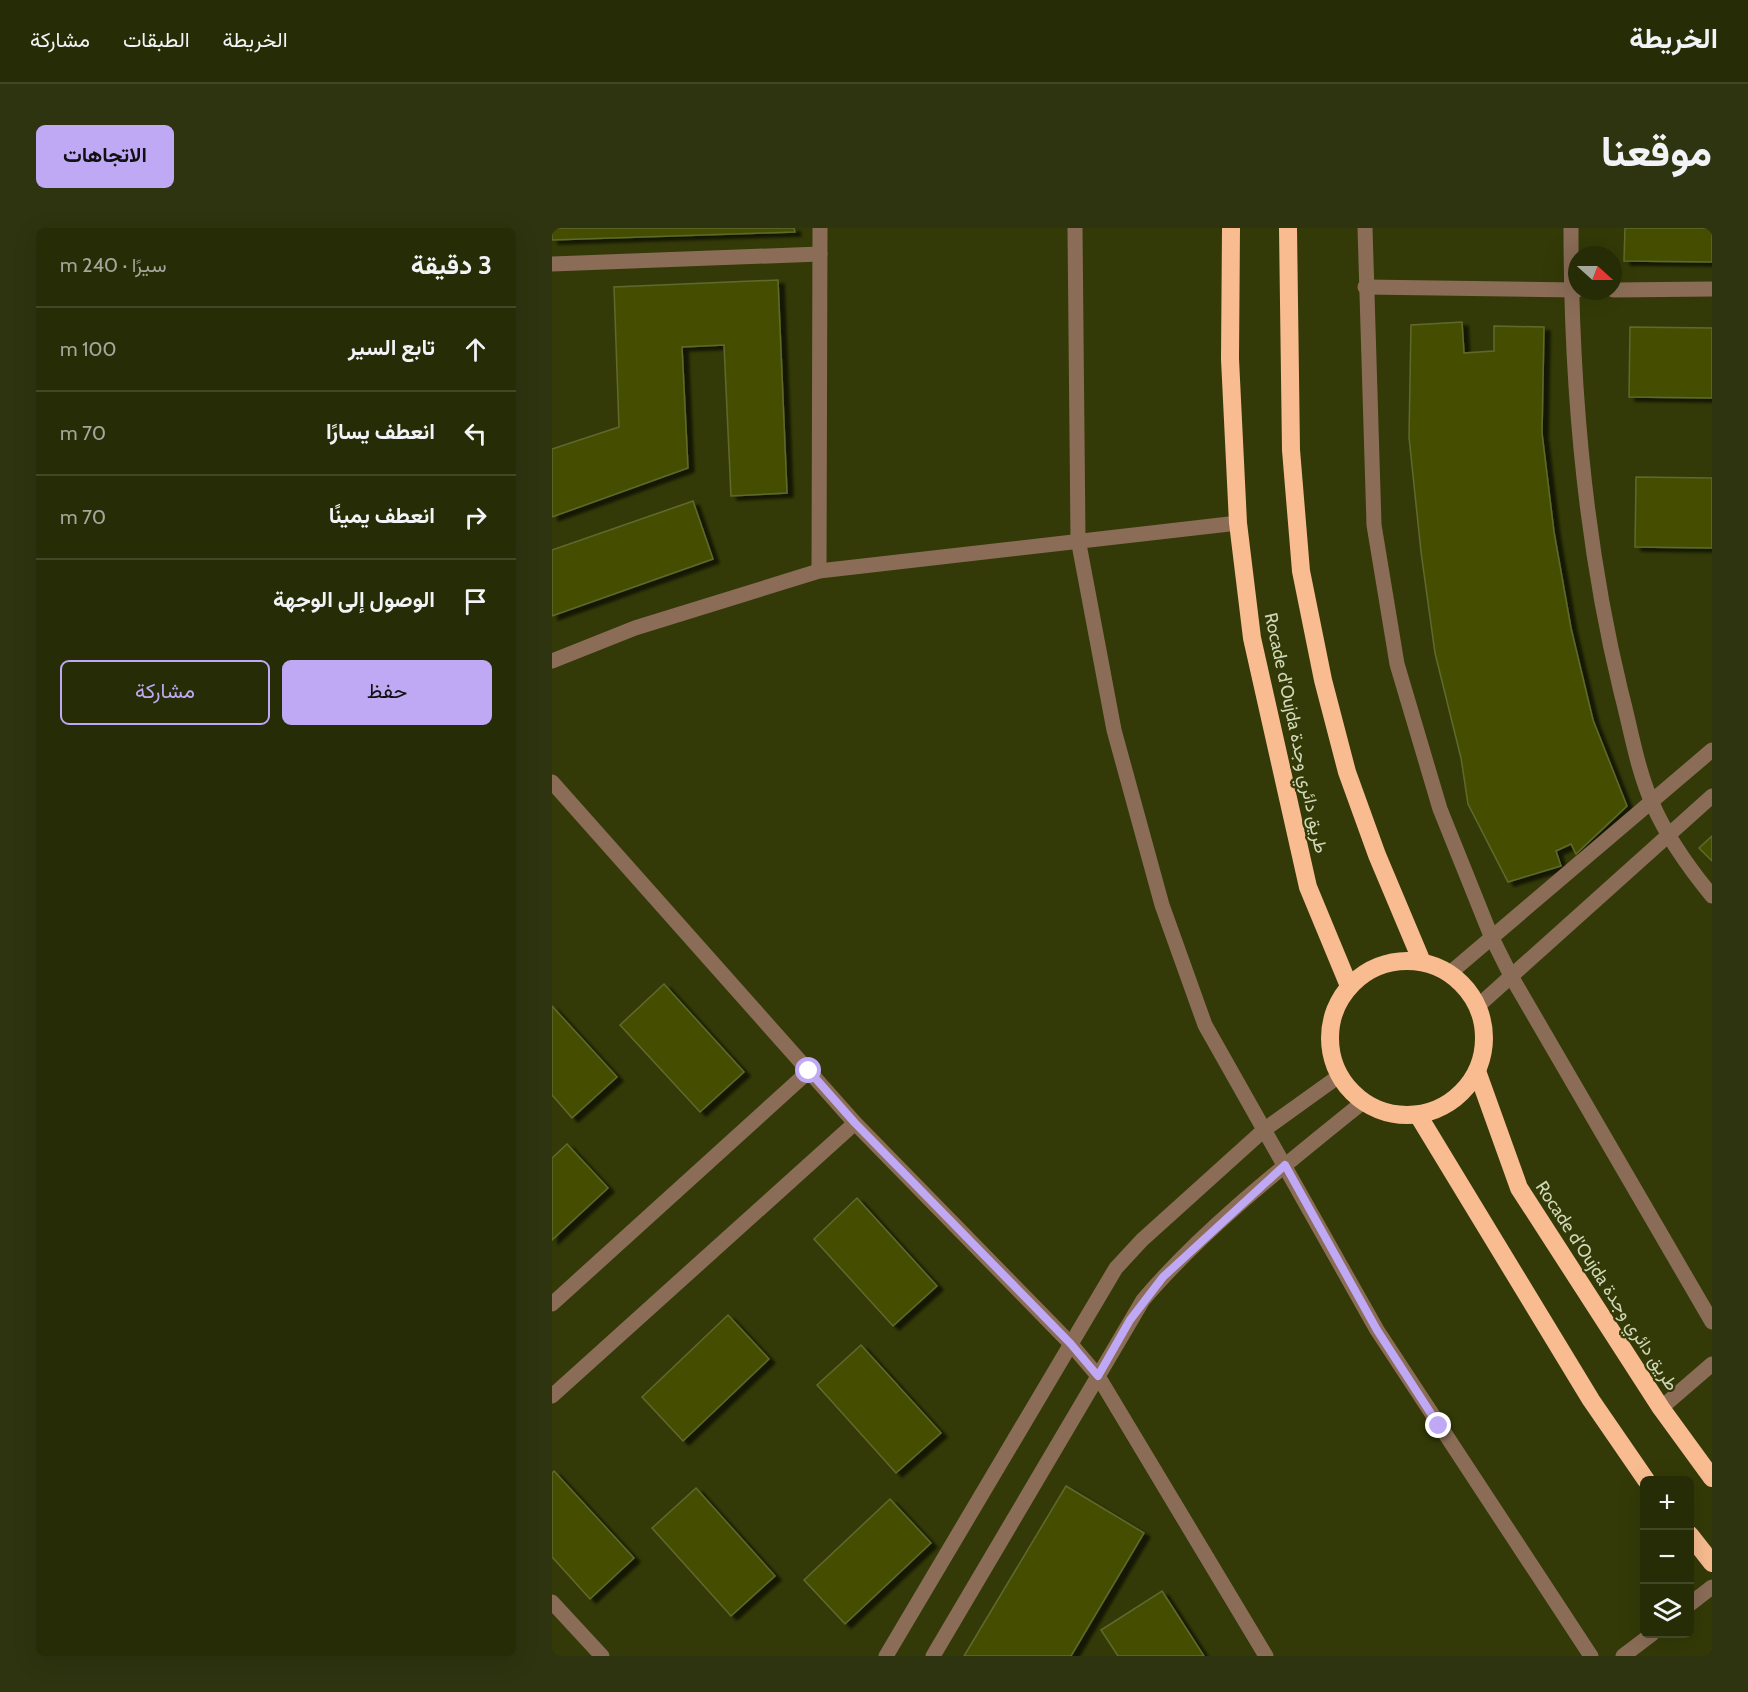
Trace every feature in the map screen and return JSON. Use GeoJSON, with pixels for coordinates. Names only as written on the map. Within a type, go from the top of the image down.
{"type":"FeatureCollection","features":[{"type":"Feature","properties":{"kind":"highway","name":"Rocade d'Oujda طريق دائري وجدة"},"geometry":{"type":"LineString","coordinates":[[1231,228],[1230,359],[1238,523],[1252,638],[1308,886],[1349,986]]}},
{"type":"Feature","properties":{"kind":"highway"},"geometry":{"type":"LineString","coordinates":[[1288,228],[1291,450],[1301,571],[1323,680],[1347,772],[1377,855],[1422,962]]}},
{"type":"Feature","properties":{"kind":"highway"},"geometry":{"type":"LineString","coordinates":[[1402,960],[1422,962],[1450,973],[1461,982],[1478,1006],[1483,1028],[1483,1050],[1477,1071],[1467,1087],[1453,1100],[1436,1110],[1418,1115],[1389,1114],[1363,1102],[1349,1090],[1339,1076],[1330,1053],[1330,1029],[1336,1006],[1349,986],[1364,973],[1382,964],[1402,960]]}},
{"type":"Feature","properties":{"kind":"highway","name":"Rocade d'Oujda طريق دائري وجدة"},"geometry":{"type":"LineString","coordinates":[[1477,1071],[1519,1188],[1661,1408],[1712,1478]]}},
{"type":"Feature","properties":{"kind":"highway"},"geometry":{"type":"LineString","coordinates":[[1418,1115],[1591,1400],[1643,1476]]}},
{"type":"Feature","properties":{"kind":"highway"},"geometry":{"type":"LineString","coordinates":[[1694,1541],[1712,1563]]}},
{"type":"Feature","properties":{"kind":"street"},"geometry":{"type":"LineString","coordinates":[[819,571],[820,228]]}},
{"type":"Feature","properties":{"kind":"street"},"geometry":{"type":"LineString","coordinates":[[1075,228],[1078,539],[1114,730],[1162,905],[1205,1024],[1377,1330],[1591,1656]]}},
{"type":"Feature","properties":{"kind":"street"},"geometry":{"type":"LineString","coordinates":[[1365,228],[1374,525],[1397,664],[1440,809],[1491,936],[1510,976],[1712,1322]]}},
{"type":"Feature","properties":{"kind":"street"},"geometry":{"type":"LineString","coordinates":[[1571,228],[1572,246]]}},
{"type":"Feature","properties":{"kind":"street"},"geometry":{"type":"LineString","coordinates":[[552,264],[820,254]]}},
{"type":"Feature","properties":{"kind":"street"},"geometry":{"type":"LineString","coordinates":[[1365,287],[1568,290]]}},
{"type":"Feature","properties":{"kind":"street"},"geometry":{"type":"LineString","coordinates":[[1622,290],[1712,289]]}},
{"type":"Feature","properties":{"kind":"street"},"geometry":{"type":"LineString","coordinates":[[1575,300],[1586,506],[1605,626],[1636,750],[1652,803],[1690,869],[1712,896]]}},
{"type":"Feature","properties":{"kind":"street"},"geometry":{"type":"LineString","coordinates":[[552,661],[635,628],[819,571],[1078,539],[1238,523]]}},
{"type":"Feature","properties":{"kind":"street"},"geometry":{"type":"LineString","coordinates":[[1450,973],[1712,750]]}},
{"type":"Feature","properties":{"kind":"street"},"geometry":{"type":"LineString","coordinates":[[552,782],[855,1123],[1070,1343],[1098,1376],[1261,1654]]}},
{"type":"Feature","properties":{"kind":"street"},"geometry":{"type":"LineString","coordinates":[[1478,1006],[1712,796]]}},
{"type":"Feature","properties":{"kind":"street"},"geometry":{"type":"LineString","coordinates":[[552,1304],[809,1071]]}},
{"type":"Feature","properties":{"kind":"street"},"geometry":{"type":"LineString","coordinates":[[886,1656],[1093,1303],[1129,1253],[1265,1129],[1339,1076]]}},
{"type":"Feature","properties":{"kind":"street"},"geometry":{"type":"LineString","coordinates":[[933,1656],[1130,1320],[1163,1277],[1285,1165],[1363,1102]]}},
{"type":"Feature","properties":{"kind":"street"},"geometry":{"type":"LineString","coordinates":[[552,1396],[855,1123]]}},
{"type":"Feature","properties":{"kind":"street"},"geometry":{"type":"LineString","coordinates":[[1661,1408],[1712,1364]]}},
{"type":"Feature","properties":{"kind":"street"},"geometry":{"type":"LineString","coordinates":[[1694,1600],[1712,1587]]}},
{"type":"Feature","properties":{"kind":"street"},"geometry":{"type":"LineString","coordinates":[[552,1602],[602,1656]]}},
{"type":"Feature","properties":{"kind":"street"},"geometry":{"type":"LineString","coordinates":[[1623,1656],[1647,1638]]}},
{"type":"Feature","properties":{"kind":"building"},"geometry":{"type":"Polygon","coordinates":[[[552,228],[794,228],[795,232],[552,240],[552,228]]]}},
{"type":"Feature","properties":{"kind":"building"},"geometry":{"type":"Polygon","coordinates":[[[1625,228],[1712,228],[1712,262],[1624,261],[1625,228]]]}},
{"type":"Feature","properties":{"kind":"building"},"geometry":{"type":"Polygon","coordinates":[[[778,280],[787,493],[731,496],[724,345],[682,347],[688,468],[552,517],[552,449],[619,427],[614,287],[778,280]]]}},
{"type":"Feature","properties":{"kind":"building"},"geometry":{"type":"Polygon","coordinates":[[[1462,322],[1464,353],[1494,351],[1494,326],[1544,327],[1542,433],[1554,532],[1571,628],[1593,720],[1627,806],[1576,854],[1571,844],[1556,851],[1561,866],[1508,882],[1468,804],[1461,758],[1435,653],[1421,552],[1409,437],[1411,325],[1462,322]]]}},
{"type":"Feature","properties":{"kind":"building"},"geometry":{"type":"Polygon","coordinates":[[[1630,327],[1712,328],[1712,398],[1629,397],[1630,327]]]}},
{"type":"Feature","properties":{"kind":"building"},"geometry":{"type":"Polygon","coordinates":[[[1636,477],[1712,478],[1712,548],[1635,547],[1636,477]]]}},
{"type":"Feature","properties":{"kind":"building"},"geometry":{"type":"Polygon","coordinates":[[[693,501],[713,559],[552,616],[552,550],[693,501]]]}},
{"type":"Feature","properties":{"kind":"building"},"geometry":{"type":"Polygon","coordinates":[[[1712,836],[1712,861],[1699,848],[1712,836]]]}},
{"type":"Feature","properties":{"kind":"building"},"geometry":{"type":"Polygon","coordinates":[[[664,984],[744,1072],[700,1112],[620,1025],[664,984]]]}},
{"type":"Feature","properties":{"kind":"building"},"geometry":{"type":"Polygon","coordinates":[[[552,1006],[617,1077],[572,1118],[552,1095],[552,1006]]]}},
{"type":"Feature","properties":{"kind":"building"},"geometry":{"type":"Polygon","coordinates":[[[567,1144],[608,1188],[552,1240],[552,1158],[567,1144]]]}},
{"type":"Feature","properties":{"kind":"building"},"geometry":{"type":"Polygon","coordinates":[[[857,1198],[937,1286],[893,1326],[814,1239],[857,1198]]]}},
{"type":"Feature","properties":{"kind":"building"},"geometry":{"type":"Polygon","coordinates":[[[728,1315],[769,1359],[683,1441],[642,1397],[728,1315]]]}},
{"type":"Feature","properties":{"kind":"building"},"geometry":{"type":"Polygon","coordinates":[[[861,1345],[941,1433],[896,1473],[817,1385],[861,1345]]]}},
{"type":"Feature","properties":{"kind":"building"},"geometry":{"type":"Polygon","coordinates":[[[554,1471],[634,1558],[590,1599],[552,1557],[552,1473],[554,1471]]]}},
{"type":"Feature","properties":{"kind":"building"},"geometry":{"type":"Polygon","coordinates":[[[1066,1486],[1144,1533],[1071,1656],[964,1656],[1066,1486]]]}},
{"type":"Feature","properties":{"kind":"building"},"geometry":{"type":"Polygon","coordinates":[[[696,1488],[775,1576],[731,1616],[652,1528],[696,1488]]]}},
{"type":"Feature","properties":{"kind":"building"},"geometry":{"type":"Polygon","coordinates":[[[890,1499],[931,1543],[845,1624],[804,1580],[890,1499]]]}},
{"type":"Feature","properties":{"kind":"building"},"geometry":{"type":"Polygon","coordinates":[[[1162,1591],[1204,1656],[1118,1656],[1101,1630],[1162,1591]]]}},
{"type":"Feature","properties":{"kind":"route"},"geometry":{"type":"LineString","coordinates":[[809,1071],[855,1123],[1070,1343],[1098,1376],[1143,1300],[1163,1277],[1285,1165],[1377,1330],[1439,1426]]}}]}
